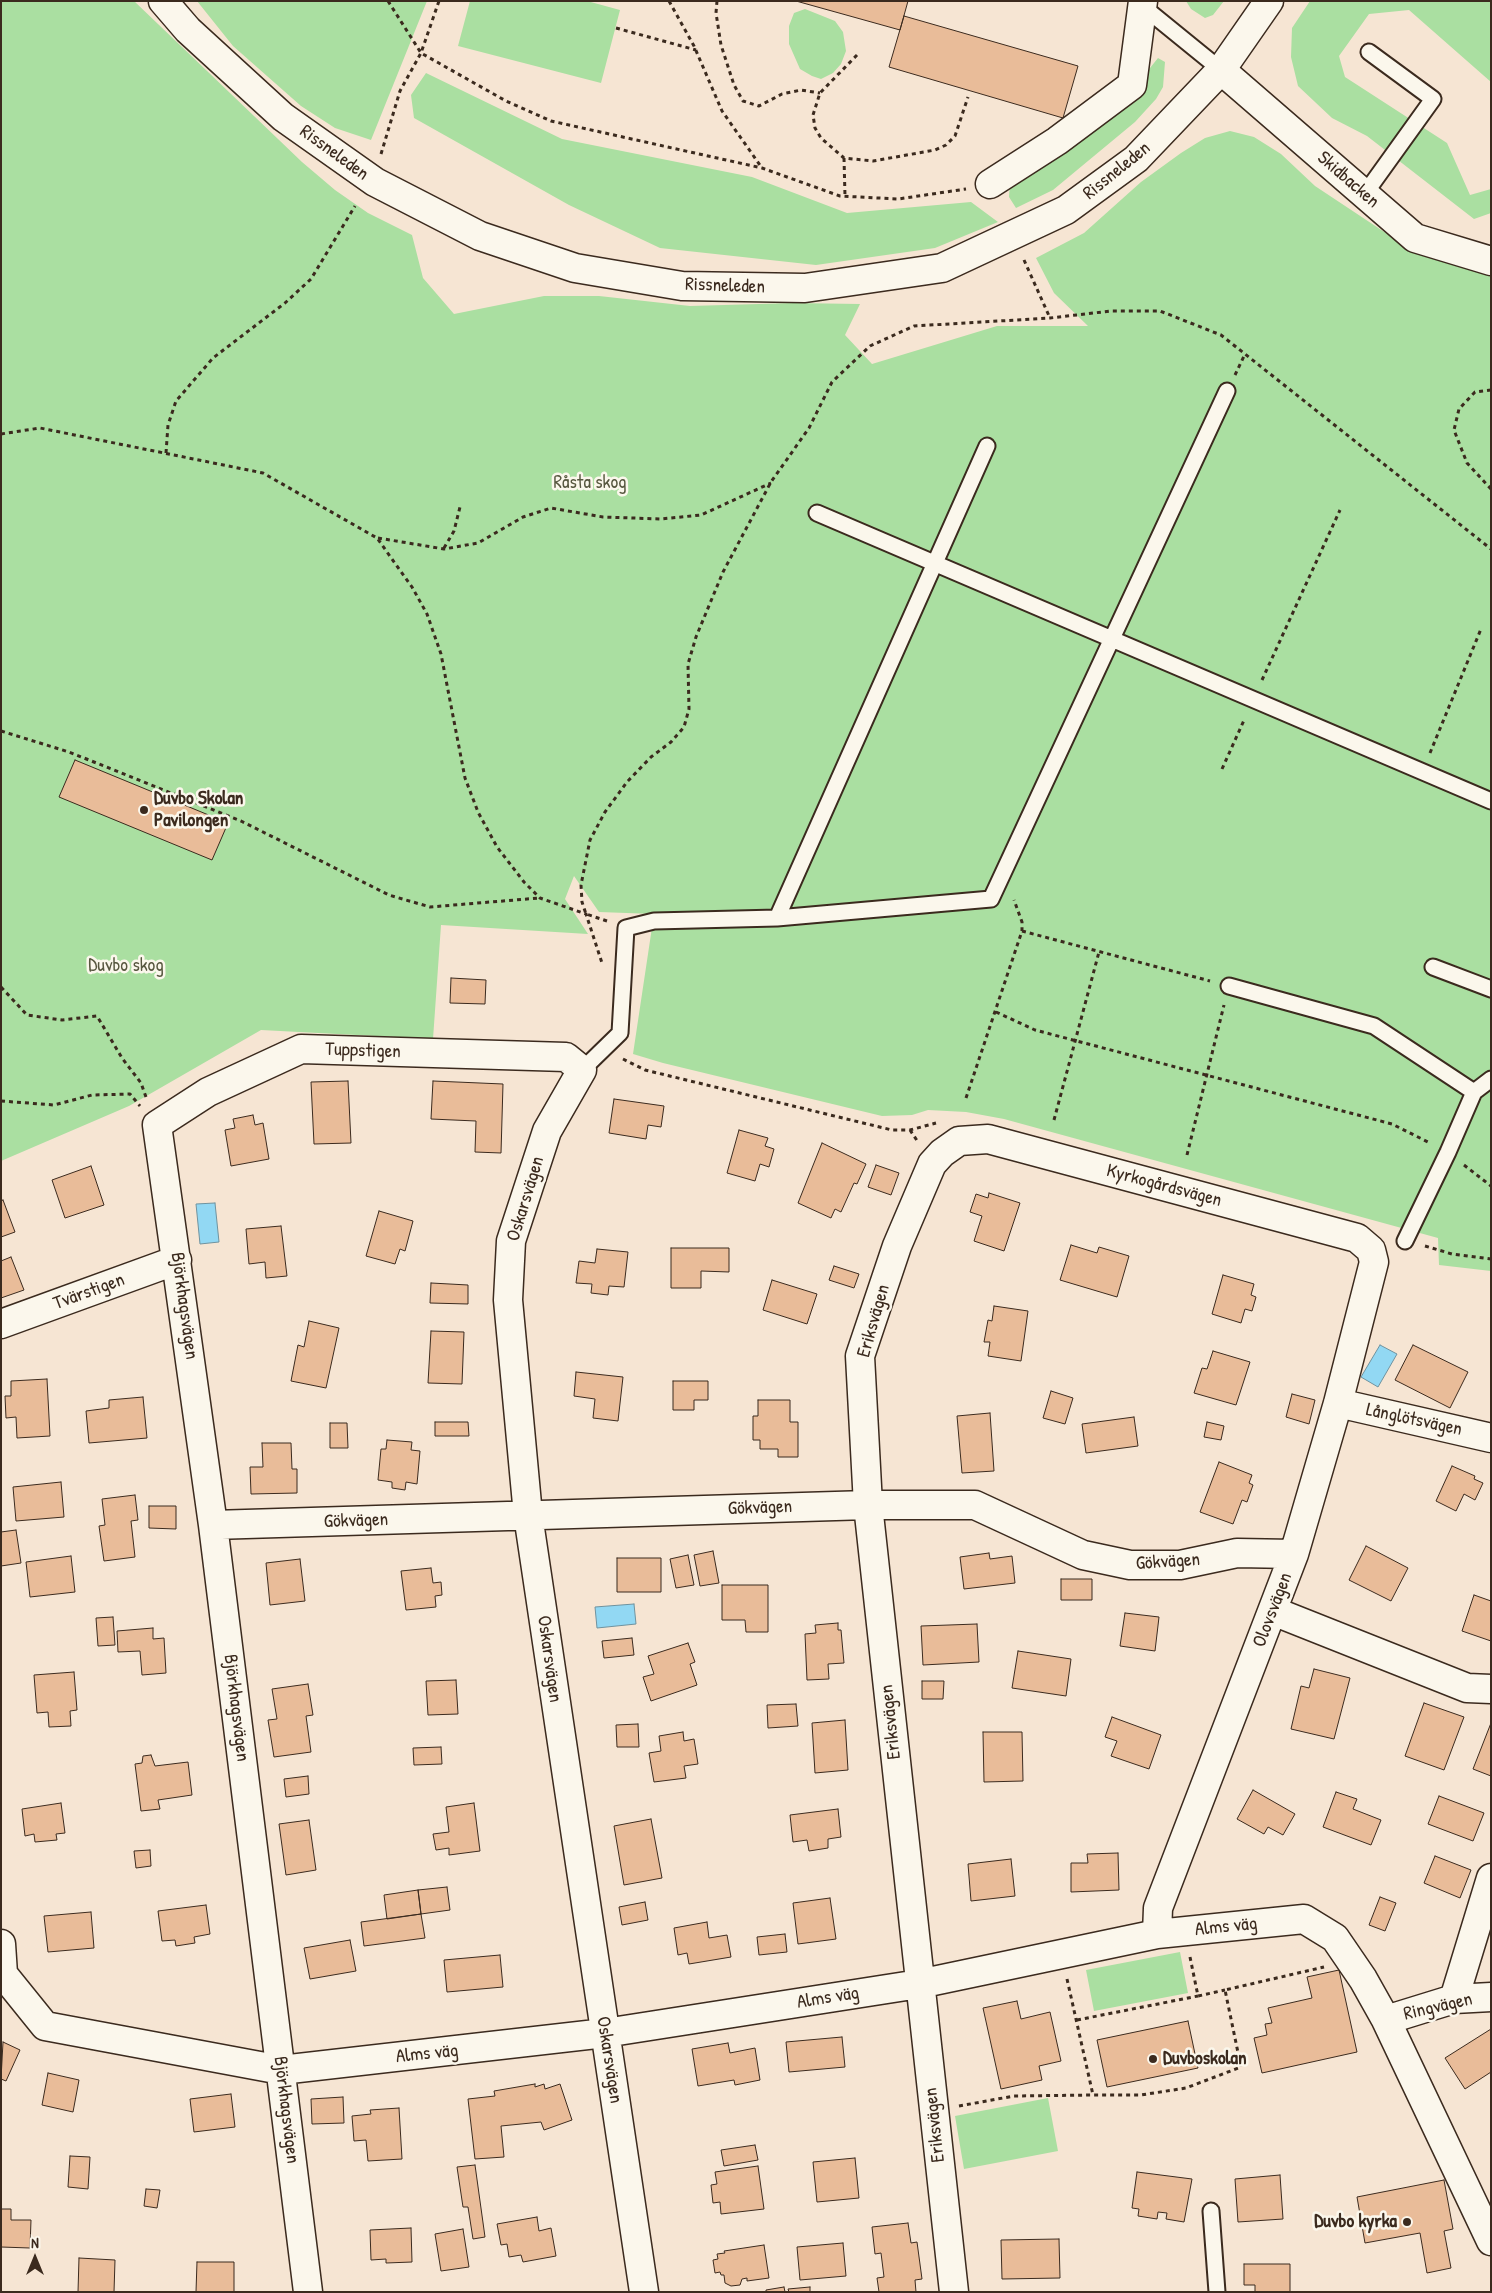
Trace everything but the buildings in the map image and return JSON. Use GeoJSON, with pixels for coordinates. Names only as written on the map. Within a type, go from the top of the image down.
{"type":"FeatureCollection","features":[{"type":"Feature","properties":{"kind":"street","name":"Rissneleden"},"geometry":{"type":"LineString","coordinates":[[163,1],[188,30],[283,117],[374,182],[480,236],[575,268],[682,286],[805,288],[942,268],[1066,210],[1136,160],[1221,70],[1269,1]]}},
{"type":"Feature","properties":{"kind":"street"},"geometry":{"type":"LineString","coordinates":[[990,184],[1057,141],[1132,84],[1142,3]]}},
{"type":"Feature","properties":{"kind":"street","name":"Skidbacken"},"geometry":{"type":"LineString","coordinates":[[1221,70],[1415,238],[1491,262]]}},
{"type":"Feature","properties":{"kind":"street","name":"Tuppstigen"},"geometry":{"type":"LineString","coordinates":[[157,1125],[208,1092],[301,1049],[566,1057],[582,1070]]}},
{"type":"Feature","properties":{"kind":"street","name":"Oskarsvägen"},"geometry":{"type":"LineString","coordinates":[[582,1070],[547,1132],[512,1242],[508,1300],[528,1515],[644,2292]]}},
{"type":"Feature","properties":{"kind":"street","name":"Björkhagsvägen"},"geometry":{"type":"LineString","coordinates":[[157,1125],[178,1260],[213,1525],[308,2292]]}},
{"type":"Feature","properties":{"kind":"street","name":"Kyrkogårdsvägen"},"geometry":{"type":"LineString","coordinates":[[932,1164],[942,1153],[959,1141],[988,1139],[1357,1238],[1370,1250],[1374,1262],[1369,1278]]}},
{"type":"Feature","properties":{"kind":"street","name":"Eriksvägen"},"geometry":{"type":"LineString","coordinates":[[932,1164],[896,1246],[860,1356],[868,1505],[954,2292]]}},
{"type":"Feature","properties":{"kind":"street","name":"Tvärstigen"},"geometry":{"type":"LineString","coordinates":[[1,1324],[178,1260]]}},
{"type":"Feature","properties":{"kind":"street","name":"Olovsvägen"},"geometry":{"type":"LineString","coordinates":[[1157,1934],[1158,1908],[1294,1554],[1338,1403],[1369,1278]]}},
{"type":"Feature","properties":{"kind":"street","name":"Långlötsvägen"},"geometry":{"type":"LineString","coordinates":[[1338,1403],[1491,1438]]}},
{"type":"Feature","properties":{"kind":"street","name":"Gökvägen"},"geometry":{"type":"LineString","coordinates":[[213,1525],[868,1505],[975,1505],[1083,1555],[1130,1566],[1180,1565],[1237,1553],[1294,1554]]}},
{"type":"Feature","properties":{"kind":"street"},"geometry":{"type":"LineString","coordinates":[[1273,1611],[1467,1688],[1491,1689]]}},
{"type":"Feature","properties":{"kind":"street"},"geometry":{"type":"LineString","coordinates":[[1454,2000],[1491,1878]]}},
{"type":"Feature","properties":{"kind":"street","name":"Alms väg"},"geometry":{"type":"LineString","coordinates":[[2,1975],[45,2026],[281,2070],[604,2033],[920,1984],[1157,1934],[1304,1919],[1335,1938],[1386,2020],[1491,2241]]}},
{"type":"Feature","properties":{"kind":"street"},"geometry":{"type":"LineString","coordinates":[[1,1944],[2,1975]]}},
{"type":"Feature","properties":{"kind":"street","name":"Ringvägen"},"geometry":{"type":"LineString","coordinates":[[1386,2020],[1454,2000],[1491,1997]]}},
{"type":"Feature","properties":{"kind":"lane"},"geometry":{"type":"LineString","coordinates":[[1142,3],[1221,70]]}},
{"type":"Feature","properties":{"kind":"lane"},"geometry":{"type":"LineString","coordinates":[[1364,194],[1432,99],[1369,52]]}},
{"type":"Feature","properties":{"kind":"lane"},"geometry":{"type":"LineString","coordinates":[[987,446],[777,918],[991,900],[1228,391]]}},
{"type":"Feature","properties":{"kind":"lane"},"geometry":{"type":"LineString","coordinates":[[817,513],[1491,801]]}},
{"type":"Feature","properties":{"kind":"lane","name":"Oskarsvägen"},"geometry":{"type":"LineString","coordinates":[[582,1070],[607,1048],[620,1033],[626,928],[654,921],[777,918]]}},
{"type":"Feature","properties":{"kind":"lane"},"geometry":{"type":"LineString","coordinates":[[1432,967],[1491,990]]}},
{"type":"Feature","properties":{"kind":"lane"},"geometry":{"type":"LineString","coordinates":[[1229,986],[1374,1026],[1474,1092]]}},
{"type":"Feature","properties":{"kind":"lane"},"geometry":{"type":"LineString","coordinates":[[1405,1241],[1448,1152],[1474,1092],[1491,1079]]}},
{"type":"Feature","properties":{"kind":"lane"},"geometry":{"type":"LineString","coordinates":[[1212,2211],[1218,2292]]}},
{"type":"Feature","properties":{"kind":"path"},"geometry":{"type":"LineString","coordinates":[[388,1],[422,53],[506,101],[551,121],[762,168],[845,196],[898,199],[990,184]]}},
{"type":"Feature","properties":{"kind":"path"},"geometry":{"type":"LineString","coordinates":[[377,163],[386,145],[400,91],[422,53],[439,1]]}},
{"type":"Feature","properties":{"kind":"path"},"geometry":{"type":"LineString","coordinates":[[669,1],[680,17],[696,50],[722,111],[762,168]]}},
{"type":"Feature","properties":{"kind":"path"},"geometry":{"type":"LineString","coordinates":[[717,1],[716,13],[721,45],[734,84],[743,101],[759,106],[782,94],[801,90],[820,93]]}},
{"type":"Feature","properties":{"kind":"path"},"geometry":{"type":"LineString","coordinates":[[616,28],[696,50]]}},
{"type":"Feature","properties":{"kind":"path"},"geometry":{"type":"LineString","coordinates":[[857,55],[820,93],[813,115],[815,128],[821,138],[844,158],[872,161],[910,156],[935,150],[946,145],[955,136],[968,96]]}},
{"type":"Feature","properties":{"kind":"path"},"geometry":{"type":"LineString","coordinates":[[844,158],[845,196]]}},
{"type":"Feature","properties":{"kind":"path"},"geometry":{"type":"LineString","coordinates":[[166,453],[168,425],[176,401],[213,358],[285,303],[311,279],[355,206]]}},
{"type":"Feature","properties":{"kind":"path"},"geometry":{"type":"LineString","coordinates":[[1024,260],[1050,318]]}},
{"type":"Feature","properties":{"kind":"path"},"geometry":{"type":"LineString","coordinates":[[1491,390],[1475,392],[1458,409],[1454,430],[1467,463],[1491,489]]}},
{"type":"Feature","properties":{"kind":"path"},"geometry":{"type":"LineString","coordinates":[[1,434],[40,428],[263,473],[377,538],[444,549],[478,543],[523,517],[551,508],[602,517],[669,518],[701,515],[771,482]]}},
{"type":"Feature","properties":{"kind":"path"},"geometry":{"type":"LineString","coordinates":[[444,549],[454,531],[460,507]]}},
{"type":"Feature","properties":{"kind":"path"},"geometry":{"type":"LineString","coordinates":[[1222,769],[1340,510]]}},
{"type":"Feature","properties":{"kind":"path"},"geometry":{"type":"LineString","coordinates":[[377,538],[412,587],[427,614],[441,654],[465,778],[478,812],[497,847],[524,882],[540,898]]}},
{"type":"Feature","properties":{"kind":"path"},"geometry":{"type":"LineString","coordinates":[[1422,772],[1482,629]]}},
{"type":"Feature","properties":{"kind":"path"},"geometry":{"type":"LineString","coordinates":[[1,731],[69,752],[241,821],[389,895],[430,907],[540,898],[586,914],[592,934]]}},
{"type":"Feature","properties":{"kind":"path"},"geometry":{"type":"LineString","coordinates":[[966,1098],[1022,931],[1022,922],[1015,900],[991,900]]}},
{"type":"Feature","properties":{"kind":"path"},"geometry":{"type":"LineString","coordinates":[[1022,931],[1229,986],[1187,1155]]}},
{"type":"Feature","properties":{"kind":"path"},"geometry":{"type":"LineString","coordinates":[[1054,1120],[1099,952]]}},
{"type":"Feature","properties":{"kind":"path"},"geometry":{"type":"LineString","coordinates":[[1,987],[27,1015],[62,1020],[97,1016],[122,1058],[141,1083],[157,1125]]}},
{"type":"Feature","properties":{"kind":"path"},"geometry":{"type":"LineString","coordinates":[[996,1012],[1035,1030],[1392,1124],[1448,1152],[1491,1186]]}},
{"type":"Feature","properties":{"kind":"path"},"geometry":{"type":"LineString","coordinates":[[1,1101],[54,1105],[92,1095],[130,1094],[157,1125]]}},
{"type":"Feature","properties":{"kind":"path"},"geometry":{"type":"LineString","coordinates":[[1405,1241],[1452,1254],[1491,1259]]}},
{"type":"Feature","properties":{"kind":"path"},"geometry":{"type":"LineString","coordinates":[[1184,1931],[1198,1996]]}},
{"type":"Feature","properties":{"kind":"path"},"geometry":{"type":"LineString","coordinates":[[1062,1954],[1093,2095]]}},
{"type":"Feature","properties":{"kind":"path"},"geometry":{"type":"LineString","coordinates":[[1076,2020],[1198,1996],[1351,1961]]}},
{"type":"Feature","properties":{"kind":"path"},"geometry":{"type":"LineString","coordinates":[[934,2110],[1014,2096],[1141,2095],[1186,2088],[1241,2067],[1225,1990]]}},
{"type":"Feature","properties":{"kind":"green space"},"geometry":{"type":"Polygon","coordinates":[[[1,1],[134,1],[302,162],[335,190],[368,213],[412,235],[423,278],[454,314],[544,296],[599,296],[690,306],[793,303],[860,304],[845,335],[872,364],[997,326],[1088,326],[1054,293],[1036,258],[1084,233],[1141,182],[1181,153],[1205,138],[1230,131],[1254,137],[1281,154],[1315,186],[1410,249],[1491,275],[1491,1271],[1439,1265],[1438,1238],[1004,1119],[966,1112],[928,1110],[912,1115],[882,1116],[633,1054],[654,914],[599,912],[574,876],[565,899],[588,934],[441,925],[433,1039],[261,1030],[129,1106],[1,1161],[1,1]]]}},
{"type":"Feature","properties":{"kind":"green space"},"geometry":{"type":"Polygon","coordinates":[[[197,1],[427,1],[371,140],[335,128],[301,106],[233,46],[197,1]]]}},
{"type":"Feature","properties":{"kind":"green space"},"geometry":{"type":"Polygon","coordinates":[[[470,1],[587,1],[620,10],[601,83],[458,46],[470,1]]]}},
{"type":"Feature","properties":{"kind":"green space"},"geometry":{"type":"Polygon","coordinates":[[[1186,1],[1224,1],[1213,15],[1205,18],[1191,9],[1186,1]]]}},
{"type":"Feature","properties":{"kind":"green space"},"geometry":{"type":"Polygon","coordinates":[[[1310,1],[1491,1],[1491,82],[1409,10],[1369,14],[1339,56],[1345,77],[1447,143],[1470,195],[1491,189],[1491,213],[1474,219],[1367,136],[1332,118],[1298,86],[1291,57],[1292,28],[1310,1]]]}},
{"type":"Feature","properties":{"kind":"green space"},"geometry":{"type":"Polygon","coordinates":[[[805,9],[835,21],[843,32],[846,51],[841,64],[833,73],[821,79],[800,69],[789,44],[789,26],[794,13],[805,9]]]}},
{"type":"Feature","properties":{"kind":"green space"},"geometry":{"type":"Polygon","coordinates":[[[1158,58],[1165,62],[1163,87],[1156,99],[1135,122],[1053,190],[1016,208],[1009,197],[1010,181],[1130,93],[1158,58]]]}},
{"type":"Feature","properties":{"kind":"green space"},"geometry":{"type":"Polygon","coordinates":[[[426,73],[562,139],[752,177],[847,213],[971,202],[998,222],[935,248],[816,265],[660,248],[569,205],[414,118],[411,95],[426,73]]]}},
{"type":"Feature","properties":{"kind":"green space"},"geometry":{"type":"Polygon","coordinates":[[[1180,1952],[1188,1993],[1094,2011],[1086,1970],[1180,1952]]]}},
{"type":"Feature","properties":{"kind":"green space"},"geometry":{"type":"Polygon","coordinates":[[[1048,2098],[1058,2151],[964,2169],[955,2116],[1048,2098]]]}},
{"type":"Feature","properties":{"kind":"water"},"geometry":{"type":"Polygon","coordinates":[[[215,1203],[219,1242],[200,1244],[196,1204],[215,1203]]]}},
{"type":"Feature","properties":{"kind":"water"},"geometry":{"type":"Polygon","coordinates":[[[1380,1345],[1397,1354],[1378,1387],[1361,1377],[1380,1345]]]}},
{"type":"Feature","properties":{"kind":"water"},"geometry":{"type":"Polygon","coordinates":[[[634,1604],[636,1624],[597,1628],[595,1607],[634,1604]]]}},
{"type":"Feature","properties":{"kind":"place","name":"Duvbo Skolan Pavilongen"},"geometry":{"type":"Point","coordinates":[144,810]}},
{"type":"Feature","properties":{"kind":"place","name":"Duvboskolan"},"geometry":{"type":"Point","coordinates":[1153,2059]}},
{"type":"Feature","properties":{"kind":"place","name":"Duvbo kyrka"},"geometry":{"type":"Point","coordinates":[1407,2222]}},
{"type":"Feature","properties":{"kind":"park label","name":"Råsta skog"},"geometry":{"type":"Point","coordinates":[590,483]}},
{"type":"Feature","properties":{"kind":"park label","name":"Duvbo skog"},"geometry":{"type":"Point","coordinates":[126,966]}}]}
